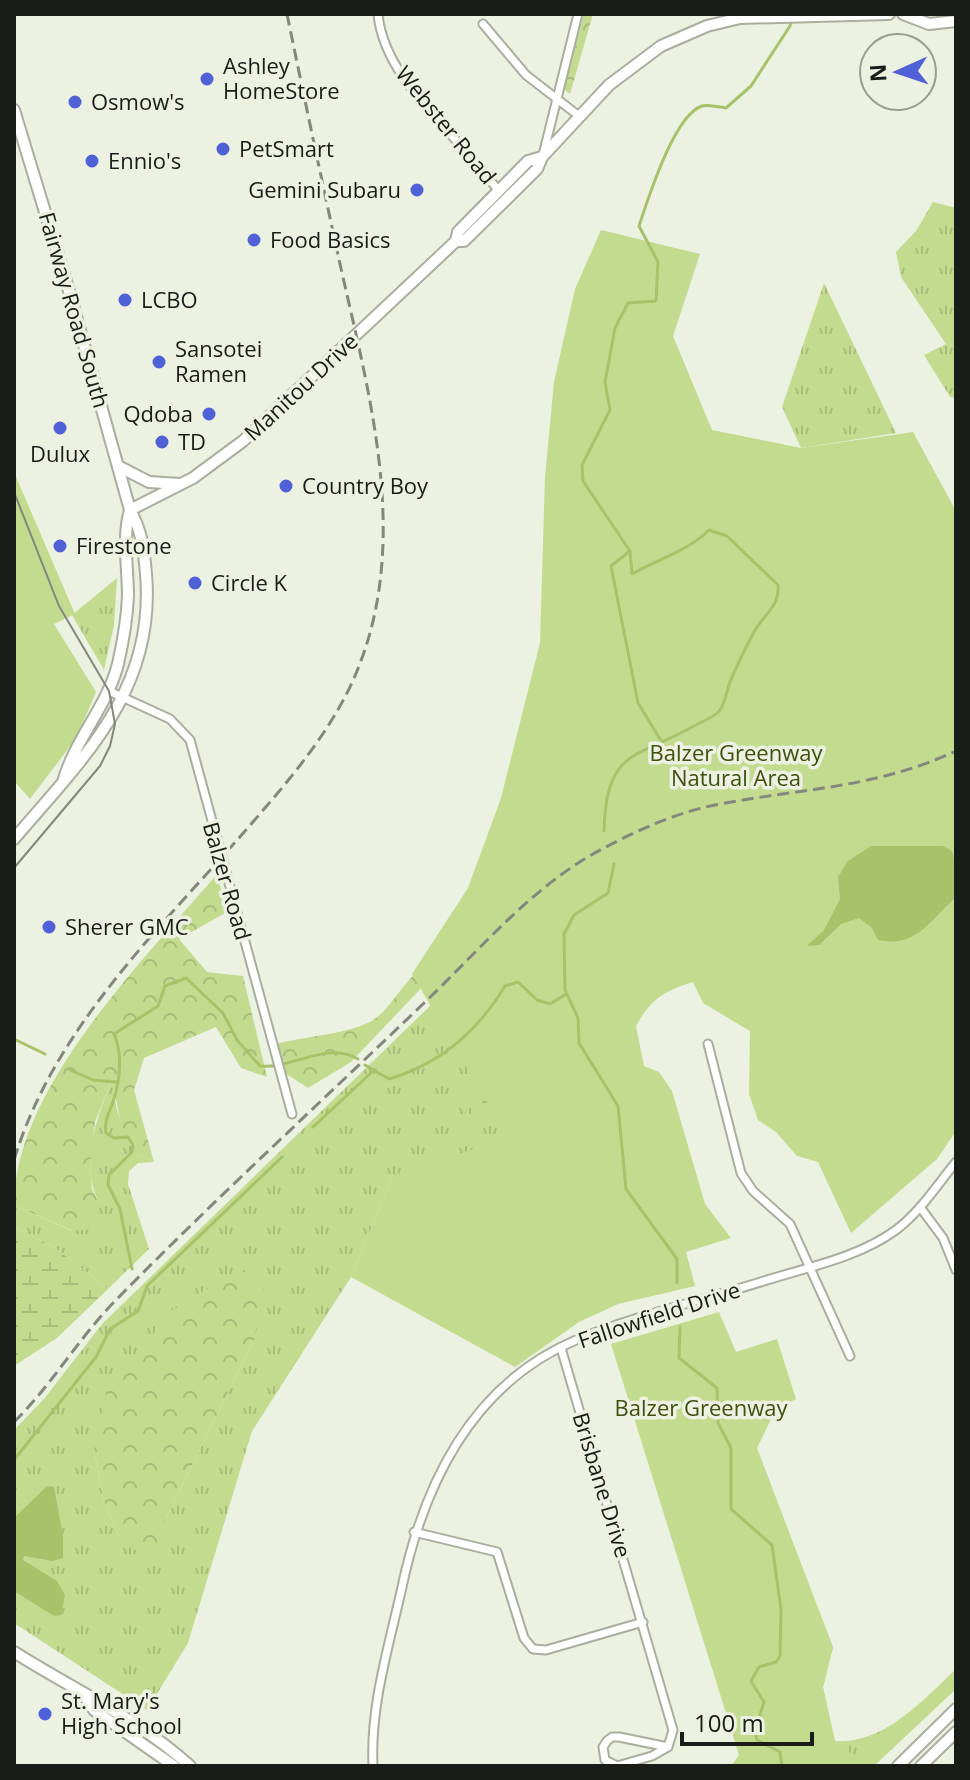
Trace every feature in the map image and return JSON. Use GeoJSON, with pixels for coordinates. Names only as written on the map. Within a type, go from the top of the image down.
{"type":"FeatureCollection","features":[{"type":"Feature","properties":{"kind":"main road","name":"Manitou Drive"},"geometry":{"type":"LineString","coordinates":[[456,241],[464,241],[506,202],[579,116],[631,66],[661,46],[707,26],[758,17],[889,14]]}},
{"type":"Feature","properties":{"kind":"main road"},"geometry":{"type":"LineString","coordinates":[[903,14],[929,24],[956,21]]}},
{"type":"Feature","properties":{"kind":"main road","name":"Fairway Road South"},"geometry":{"type":"LineString","coordinates":[[14,110],[130,510],[140,527],[147,589],[145,626],[125,696],[110,724],[76,770],[14,839]]}},
{"type":"Feature","properties":{"kind":"main road","name":"Manitou Drive"},"geometry":{"type":"LineString","coordinates":[[130,510],[215,464],[252,434],[456,241],[458,232],[528,161],[542,157]]}},
{"type":"Feature","properties":{"kind":"main road"},"geometry":{"type":"LineString","coordinates":[[118,466],[149,482],[182,484]]}},
{"type":"Feature","properties":{"kind":"main road"},"geometry":{"type":"LineString","coordinates":[[63,782],[68,764],[109,691],[124,632],[128,596],[125,528],[130,510]]}},
{"type":"Feature","properties":{"kind":"main road"},"geometry":{"type":"LineString","coordinates":[[14,1652],[85,1697],[100,1700],[141,1727],[190,1766]]}},
{"type":"Feature","properties":{"kind":"main road"},"geometry":{"type":"LineString","coordinates":[[85,1697],[94,1710],[174,1766]]}},
{"type":"Feature","properties":{"kind":"main road"},"geometry":{"type":"LineString","coordinates":[[898,1766],[956,1709]]}},
{"type":"Feature","properties":{"kind":"main road"},"geometry":{"type":"LineString","coordinates":[[921,1766],[956,1732]]}},
{"type":"Feature","properties":{"kind":"street","name":"Webster Road"},"geometry":{"type":"LineString","coordinates":[[378,14],[380,29],[398,72],[499,192]]}},
{"type":"Feature","properties":{"kind":"street"},"geometry":{"type":"LineString","coordinates":[[542,157],[578,14]]}},
{"type":"Feature","properties":{"kind":"street"},"geometry":{"type":"LineString","coordinates":[[483,24],[526,75],[579,116]]}},
{"type":"Feature","properties":{"kind":"street","name":"Balzer Road"},"geometry":{"type":"LineString","coordinates":[[109,691],[170,719],[190,740],[292,1114]]}},
{"type":"Feature","properties":{"kind":"street"},"geometry":{"type":"LineString","coordinates":[[708,1044],[741,1173],[753,1191],[785,1217],[850,1356]]}},
{"type":"Feature","properties":{"kind":"street","name":"Fallowfield Drive"},"geometry":{"type":"LineString","coordinates":[[373,1766],[371,1739],[378,1696],[414,1532],[437,1476],[468,1426],[509,1383],[561,1348],[617,1326],[810,1267],[875,1243],[920,1207],[956,1162]]}},
{"type":"Feature","properties":{"kind":"street"},"geometry":{"type":"LineString","coordinates":[[920,1207],[943,1238],[956,1270]]}},
{"type":"Feature","properties":{"kind":"street","name":"Brisbane Drive"},"geometry":{"type":"LineString","coordinates":[[561,1348],[673,1730],[668,1747]]}},
{"type":"Feature","properties":{"kind":"street"},"geometry":{"type":"LineString","coordinates":[[414,1532],[497,1552],[524,1638],[533,1649],[546,1650],[643,1622]]}},
{"type":"Feature","properties":{"kind":"street"},"geometry":{"type":"LineString","coordinates":[[612,1737],[668,1747],[652,1756],[617,1766],[610,1764],[603,1753],[612,1737]]}},
{"type":"Feature","properties":{"kind":"green space"},"geometry":{"type":"Polygon","coordinates":[[[584,14],[593,14],[570,94],[564,89],[584,14]]]}},
{"type":"Feature","properties":{"kind":"green space"},"geometry":{"type":"Polygon","coordinates":[[[933,202],[956,208],[956,398],[950,397],[924,355],[946,344],[901,277],[896,252],[916,231],[933,202]]]}},
{"type":"Feature","properties":{"kind":"green space","name":"Balzer Greenway Natural Area"},"geometry":{"type":"Polygon","coordinates":[[[601,230],[700,254],[673,336],[712,430],[801,448],[913,432],[956,511],[956,1131],[937,1159],[851,1233],[818,1162],[797,1156],[776,1132],[758,1120],[749,1094],[750,1031],[703,1003],[693,982],[666,993],[647,1009],[636,1026],[644,1066],[659,1072],[672,1091],[705,1204],[731,1238],[686,1252],[695,1286],[618,1304],[579,1322],[515,1367],[351,1277],[393,1175],[508,1138],[412,974],[468,888],[501,798],[540,643],[545,477],[554,382],[575,289],[601,230]]]}},
{"type":"Feature","properties":{"kind":"green space"},"geometry":{"type":"Polygon","coordinates":[[[824,283],[896,433],[801,448],[782,407],[824,283]]]}},
{"type":"Feature","properties":{"kind":"green space"},"geometry":{"type":"Polygon","coordinates":[[[14,472],[75,614],[54,624],[96,692],[77,737],[30,799],[14,781],[14,472]]]}},
{"type":"Feature","properties":{"kind":"green space"},"geometry":{"type":"Polygon","coordinates":[[[117,578],[114,625],[104,670],[72,615],[117,578]]]}},
{"type":"Feature","properties":{"kind":"green space"},"geometry":{"type":"Polygon","coordinates":[[[217,874],[227,912],[179,939],[207,972],[243,976],[267,1077],[241,1068],[216,1027],[144,1058],[134,1090],[154,1162],[131,1153],[134,1140],[122,1129],[112,1079],[95,1122],[90,1163],[92,1189],[99,1203],[98,1228],[73,1231],[14,1205],[20,1161],[36,1116],[59,1071],[121,985],[217,874]]]}},
{"type":"Feature","properties":{"kind":"green space"},"geometry":{"type":"Polygon","coordinates":[[[641,883],[598,1273],[393,1175],[351,1277],[252,1431],[188,1643],[147,1710],[14,1623],[14,1430],[44,1399],[102,1324],[464,973],[641,883]],[[177,1305],[141,1350],[94,1449],[104,1502],[120,1539],[162,1526],[254,1340],[177,1305]]]}},
{"type":"Feature","properties":{"kind":"green space"},"geometry":{"type":"Polygon","coordinates":[[[425,966],[427,982],[351,1062],[308,1088],[285,1073],[276,1044],[364,1025],[386,1008],[425,966]]]}},
{"type":"Feature","properties":{"kind":"green space"},"geometry":{"type":"Polygon","coordinates":[[[113,1077],[118,1111],[134,1140],[131,1153],[154,1162],[138,1163],[129,1171],[128,1184],[149,1249],[108,1289],[54,1247],[14,1227],[14,1205],[72,1231],[99,1203],[90,1172],[90,1156],[96,1124],[113,1077]]]}},
{"type":"Feature","properties":{"kind":"green space"},"geometry":{"type":"Polygon","coordinates":[[[503,1078],[515,1110],[466,1114],[461,1096],[503,1078]]]}},
{"type":"Feature","properties":{"kind":"green space"},"geometry":{"type":"Polygon","coordinates":[[[14,1227],[54,1247],[108,1289],[57,1338],[14,1366],[14,1227]]]}},
{"type":"Feature","properties":{"kind":"green space"},"geometry":{"type":"Polygon","coordinates":[[[244,1270],[265,1281],[254,1340],[162,1526],[160,1550],[133,1550],[120,1539],[104,1502],[94,1449],[106,1392],[177,1305],[244,1270]]]}},
{"type":"Feature","properties":{"kind":"green space","name":"Balzer Greenway"},"geometry":{"type":"Polygon","coordinates":[[[719,1312],[736,1352],[777,1339],[796,1399],[776,1409],[757,1448],[833,1647],[823,1687],[834,1740],[865,1764],[862,1766],[731,1766],[739,1755],[611,1344],[719,1312]]]}},
{"type":"Feature","properties":{"kind":"green space"},"geometry":{"type":"Polygon","coordinates":[[[833,1647],[823,1687],[835,1741],[870,1736],[886,1728],[916,1706],[956,1669],[956,1689],[874,1766],[806,1766],[814,1692],[833,1647]]]}},
{"type":"Feature","properties":{"kind":"shaded area"},"geometry":{"type":"Polygon","coordinates":[[[871,846],[943,846],[952,851],[956,866],[956,897],[922,930],[903,940],[878,940],[872,928],[859,918],[841,924],[819,945],[807,946],[824,930],[840,899],[838,877],[848,861],[871,846]]]}},
{"type":"Feature","properties":{"kind":"shaded area"},"geometry":{"type":"Polygon","coordinates":[[[47,1486],[54,1487],[63,1537],[63,1558],[52,1561],[24,1556],[23,1560],[57,1581],[65,1595],[61,1615],[54,1616],[14,1591],[14,1518],[47,1486]]]}},
{"type":"Feature","properties":{"kind":"waterway"},"geometry":{"type":"LineString","coordinates":[[604,831],[606,804],[618,770],[640,752],[718,713],[744,651],[774,605],[778,593],[778,585],[727,536],[709,530],[682,549],[632,574],[630,551],[583,481],[582,465],[610,410],[605,382],[615,328],[628,303],[656,301],[658,262],[639,226],[663,159],[692,113],[704,105],[726,108],[751,86],[790,26],[792,18]]}},
{"type":"Feature","properties":{"kind":"waterway"},"geometry":{"type":"LineString","coordinates":[[630,551],[611,566],[638,703],[660,739]]}},
{"type":"Feature","properties":{"kind":"waterway"},"geometry":{"type":"LineString","coordinates":[[614,864],[608,893],[574,915],[564,934],[565,990],[578,1018],[579,1043],[618,1106],[626,1189],[677,1259],[677,1283]]}},
{"type":"Feature","properties":{"kind":"waterway"},"geometry":{"type":"LineString","coordinates":[[132,1269],[120,1209],[108,1185],[109,1175],[132,1152],[133,1145],[128,1137],[114,1138],[106,1133],[106,1121],[120,1068],[114,1034],[158,1006],[165,986],[186,978],[223,1013],[237,1040],[260,1066],[334,1053],[358,1059]]}},
{"type":"Feature","properties":{"kind":"waterway"},"geometry":{"type":"LineString","coordinates":[[365,1065],[389,1079],[408,1073],[441,1055],[483,1017],[505,986],[518,982],[537,1000],[550,1004],[566,994]]}},
{"type":"Feature","properties":{"kind":"waterway"},"geometry":{"type":"LineString","coordinates":[[14,1039],[45,1054]]}},
{"type":"Feature","properties":{"kind":"waterway"},"geometry":{"type":"LineString","coordinates":[[68,1069],[93,1080],[116,1082]]}},
{"type":"Feature","properties":{"kind":"waterway"},"geometry":{"type":"LineString","coordinates":[[313,1127],[372,1072]]}},
{"type":"Feature","properties":{"kind":"waterway"},"geometry":{"type":"LineString","coordinates":[[14,1460],[96,1357],[110,1329],[138,1311],[147,1286],[282,1157]]}},
{"type":"Feature","properties":{"kind":"waterway"},"geometry":{"type":"LineString","coordinates":[[680,1327],[679,1358],[717,1388],[718,1423],[731,1448],[731,1509],[772,1545],[781,1609],[780,1656],[776,1662],[759,1667],[751,1681],[764,1702],[755,1731],[757,1740],[780,1752],[782,1766]]}},
{"type":"Feature","properties":{"kind":"tram line"},"geometry":{"type":"LineString","coordinates":[[14,492],[59,606],[109,691],[115,724],[110,746],[100,766],[14,868]]}},
{"type":"Feature","properties":{"kind":"railway"},"geometry":{"type":"LineString","coordinates":[[14,1160],[31,1113],[53,1069],[79,1028],[140,949],[239,838],[322,735],[349,690],[374,617],[382,567],[380,465],[362,363],[287,14]]}},
{"type":"Feature","properties":{"kind":"railway"},"geometry":{"type":"LineString","coordinates":[[14,1422],[102,1316],[153,1263],[508,920],[553,881],[629,835],[686,813],[747,799],[866,780],[926,764],[956,751]]}},
{"type":"Feature","properties":{"kind":"place","name":"Ashley HomeStore"},"geometry":{"type":"Point","coordinates":[207,79]}},
{"type":"Feature","properties":{"kind":"place","name":"Osmow's"},"geometry":{"type":"Point","coordinates":[75,102]}},
{"type":"Feature","properties":{"kind":"place","name":"PetSmart"},"geometry":{"type":"Point","coordinates":[223,149]}},
{"type":"Feature","properties":{"kind":"place","name":"Ennio's"},"geometry":{"type":"Point","coordinates":[92,161]}},
{"type":"Feature","properties":{"kind":"place","name":"Gemini Subaru"},"geometry":{"type":"Point","coordinates":[417,190]}},
{"type":"Feature","properties":{"kind":"place","name":"Food Basics"},"geometry":{"type":"Point","coordinates":[254,240]}},
{"type":"Feature","properties":{"kind":"place","name":"LCBO"},"geometry":{"type":"Point","coordinates":[125,300]}},
{"type":"Feature","properties":{"kind":"place","name":"Sansotei Ramen"},"geometry":{"type":"Point","coordinates":[159,362]}},
{"type":"Feature","properties":{"kind":"place","name":"Qdoba"},"geometry":{"type":"Point","coordinates":[209,414]}},
{"type":"Feature","properties":{"kind":"place","name":"Dulux"},"geometry":{"type":"Point","coordinates":[60,428]}},
{"type":"Feature","properties":{"kind":"place","name":"TD"},"geometry":{"type":"Point","coordinates":[162,442]}},
{"type":"Feature","properties":{"kind":"place","name":"Country Boy"},"geometry":{"type":"Point","coordinates":[286,486]}},
{"type":"Feature","properties":{"kind":"place","name":"Firestone"},"geometry":{"type":"Point","coordinates":[60,546]}},
{"type":"Feature","properties":{"kind":"place","name":"Circle K"},"geometry":{"type":"Point","coordinates":[195,583]}},
{"type":"Feature","properties":{"kind":"place","name":"Sherer GMC"},"geometry":{"type":"Point","coordinates":[49,927]}},
{"type":"Feature","properties":{"kind":"place","name":"St. Mary's High School"},"geometry":{"type":"Point","coordinates":[45,1714]}}]}
